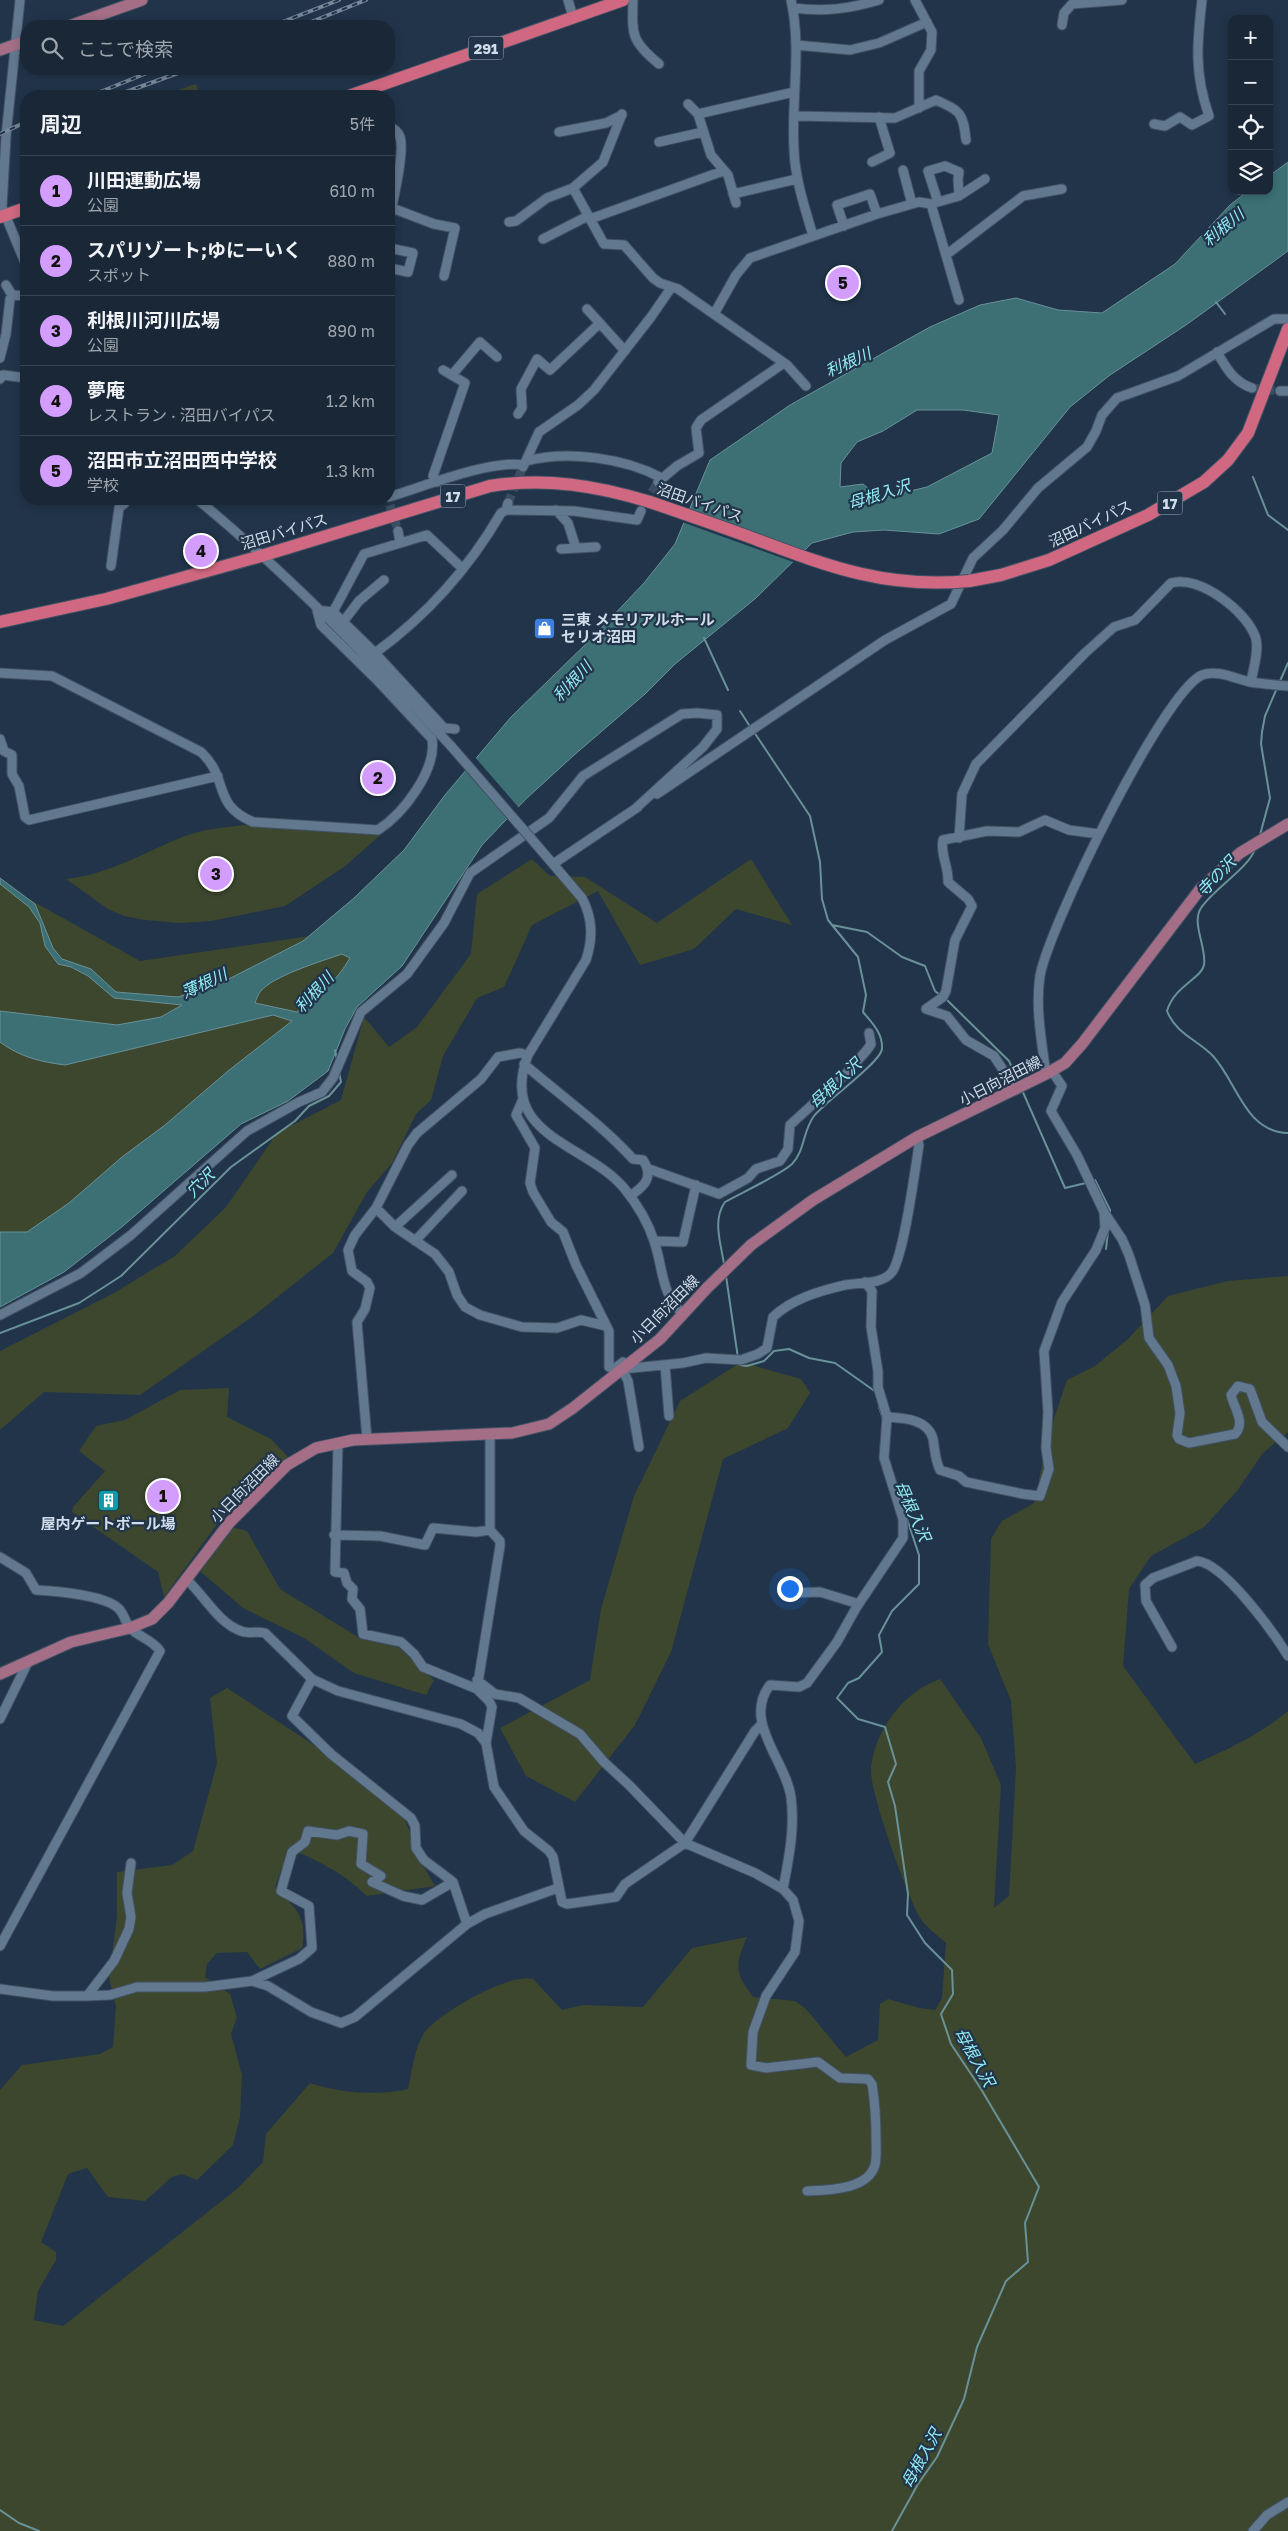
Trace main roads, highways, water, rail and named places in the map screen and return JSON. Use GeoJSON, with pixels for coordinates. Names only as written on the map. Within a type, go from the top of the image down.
{"type":"FeatureCollection","features":[{"type":"Feature","properties":{"kind":"highway","name":"291"},"geometry":{"type":"LineString","coordinates":[[366,90],[623,0]]}},
{"type":"Feature","properties":{"kind":"highway"},"geometry":{"type":"LineString","coordinates":[[2,216],[20,210]]}},
{"type":"Feature","properties":{"kind":"highway","name":"沼田バイパス"},"geometry":{"type":"LineString","coordinates":[[0,622],[106,599],[261,556],[457,495],[527,481],[568,483],[608,491],[646,507],[861,575],[912,582],[969,581],[1001,575],[1049,560],[1148,515],[1204,482],[1228,460],[1248,433],[1288,329]]}},
{"type":"Feature","properties":{"kind":"main road"},"geometry":{"type":"LineString","coordinates":[[86,20],[142,0]]}},
{"type":"Feature","properties":{"kind":"main road"},"geometry":{"type":"LineString","coordinates":[[0,50],[20,43]]}},
{"type":"Feature","properties":{"kind":"main road","name":"小日向沼田線"},"geometry":{"type":"LineString","coordinates":[[0,1674],[87,1637],[130,1628],[152,1619],[160,1612],[230,1522],[287,1465],[316,1448],[338,1442],[367,1439],[490,1435],[532,1430],[549,1424],[660,1339],[732,1263],[773,1228],[858,1172],[917,1137],[1016,1090],[1049,1073],[1065,1062],[1082,1044],[1194,896],[1212,877],[1240,853],[1288,824]]}},
{"type":"Feature","properties":{"kind":"water","name":"利根川"},"geometry":{"type":"Polygon","coordinates":[[[1288,162],[1288,251],[1186,325],[1110,375],[1070,407],[979,519],[939,534],[884,530],[853,532],[812,543],[756,598],[675,664],[645,694],[526,799],[482,845],[402,966],[357,1007],[345,1029],[328,1071],[288,1101],[241,1124],[123,1226],[64,1272],[0,1307],[0,1232],[27,1232],[69,1203],[122,1157],[165,1125],[228,1071],[292,1021],[273,1015],[65,1065],[39,1060],[15,1052],[0,1042],[0,1011],[117,1025],[161,1017],[182,1005],[114,998],[88,976],[71,967],[58,964],[45,946],[40,923],[29,907],[0,884],[0,878],[35,904],[53,948],[62,959],[91,969],[116,992],[178,997],[221,983],[303,941],[354,898],[404,850],[445,795],[511,717],[591,639],[644,583],[675,544],[710,460],[790,405],[930,327],[980,305],[1016,298],[1058,310],[1102,313],[1175,264],[1230,205],[1243,195],[1273,195],[1273,173],[1288,162]],[[917,410],[883,431],[857,442],[841,463],[840,487],[863,484],[880,498],[927,487],[992,453],[999,415],[963,410],[917,410]],[[342,954],[275,980],[260,992],[255,1003],[297,1012],[333,981],[350,958],[342,954]]]}},
{"type":"Feature","properties":{"kind":"waterway","name":"寺の沢"},"geometry":{"type":"LineString","coordinates":[[1216,302],[1225,314]]}},
{"type":"Feature","properties":{"kind":"waterway","name":"寺の沢"},"geometry":{"type":"LineString","coordinates":[[1253,477],[1268,515],[1288,530]]}},
{"type":"Feature","properties":{"kind":"waterway","name":"母根入沢"},"geometry":{"type":"LineString","coordinates":[[704,638],[728,690]]}},
{"type":"Feature","properties":{"kind":"waterway","name":"寺の沢"},"geometry":{"type":"LineString","coordinates":[[1280,681],[1288,663]]}},
{"type":"Feature","properties":{"kind":"waterway","name":"寺の沢"},"geometry":{"type":"LineString","coordinates":[[1260,835],[1270,798],[1261,744],[1262,732],[1265,716],[1277,688]]}},
{"type":"Feature","properties":{"kind":"waterway","name":"母根入沢"},"geometry":{"type":"LineString","coordinates":[[740,711],[751,728]]}},
{"type":"Feature","properties":{"kind":"waterway","name":"母根入沢"},"geometry":{"type":"LineString","coordinates":[[724,1264],[718,1224],[721,1209],[725,1202],[792,1164],[799,1153],[814,1116],[863,1072],[879,1055],[882,1049],[879,1033],[863,1012],[866,995],[858,957],[828,920],[822,899],[820,862],[810,816],[754,732]]}},
{"type":"Feature","properties":{"kind":"waterway","name":"寺の沢"},"geometry":{"type":"LineString","coordinates":[[1255,849],[1246,864],[1214,893],[1201,908],[1198,914],[1198,928],[1204,965],[1202,970],[1175,995],[1167,1011],[1171,1019],[1182,1031],[1213,1056],[1252,1115],[1262,1124],[1273,1130],[1288,1133]]}},
{"type":"Feature","properties":{"kind":"waterway"},"geometry":{"type":"LineString","coordinates":[[832,925],[867,932],[902,957],[925,966],[935,991],[940,995]]}},
{"type":"Feature","properties":{"kind":"waterway"},"geometry":{"type":"LineString","coordinates":[[946,999],[1009,1061],[1019,1083]]}},
{"type":"Feature","properties":{"kind":"waterway","name":"穴沢"},"geometry":{"type":"LineString","coordinates":[[335,1050],[337,1060]]}},
{"type":"Feature","properties":{"kind":"waterway","name":"穴沢"},"geometry":{"type":"LineString","coordinates":[[0,1333],[79,1303],[121,1276],[231,1167],[295,1121],[309,1106],[329,1096],[341,1082],[339,1072]]}},
{"type":"Feature","properties":{"kind":"waterway"},"geometry":{"type":"LineString","coordinates":[[1022,1090],[1065,1188],[1086,1183]]}},
{"type":"Feature","properties":{"kind":"waterway"},"geometry":{"type":"LineString","coordinates":[[1093,1181],[1095,1180],[1110,1210],[1110,1215]]}},
{"type":"Feature","properties":{"kind":"waterway"},"geometry":{"type":"LineString","coordinates":[[1106,1249],[1108,1232]]}},
{"type":"Feature","properties":{"kind":"waterway","name":"母根入沢"},"geometry":{"type":"LineString","coordinates":[[726,1276],[738,1358]]}},
{"type":"Feature","properties":{"kind":"waterway","name":"母根入沢"},"geometry":{"type":"LineString","coordinates":[[739,1362],[740,1365],[747,1366],[764,1361],[774,1351],[789,1349],[809,1358],[835,1363],[876,1392]]}},
{"type":"Feature","properties":{"kind":"waterway","name":"母根入沢"},"geometry":{"type":"LineString","coordinates":[[879,1407],[883,1419]]}},
{"type":"Feature","properties":{"kind":"waterway","name":"母根入沢"},"geometry":{"type":"LineString","coordinates":[[880,1458],[881,1446]]}},
{"type":"Feature","properties":{"kind":"waterway","name":"母根入沢"},"geometry":{"type":"LineString","coordinates":[[892,2531],[918,2484],[937,2457],[964,2399],[977,2347],[1006,2281],[1028,2262],[1025,2223],[1039,2187],[981,2089],[951,2044],[941,2014],[953,1994],[952,1970],[925,1943],[907,1915],[908,1894],[895,1806],[888,1782],[896,1764],[885,1727],[858,1719],[837,1698],[848,1683],[859,1678],[882,1652],[879,1635],[892,1611],[919,1584],[919,1555],[907,1519]]}},
{"type":"Feature","properties":{"kind":"waterway","name":"穴沢"},"geometry":{"type":"LineString","coordinates":[[0,2510],[19,2523],[39,2531]]}},
{"type":"Feature","properties":{"kind":"tunnel"},"geometry":{"type":"LineString","coordinates":[[1252,388],[1280,391]]}},
{"type":"Feature","properties":{"kind":"tunnel"},"geometry":{"type":"LineString","coordinates":[[508,503],[523,467]]}},
{"type":"Feature","properties":{"kind":"tunnel"},"geometry":{"type":"LineString","coordinates":[[645,504],[658,482]]}},
{"type":"Feature","properties":{"kind":"tunnel"},"geometry":{"type":"LineString","coordinates":[[390,505],[398,531]]}},
{"type":"Feature","properties":{"kind":"railway"},"geometry":{"type":"LineString","coordinates":[[287,20],[339,0]]}},
{"type":"Feature","properties":{"kind":"railway"},"geometry":{"type":"LineString","coordinates":[[316,20],[366,0]]}},
{"type":"Feature","properties":{"kind":"railway"},"geometry":{"type":"LineString","coordinates":[[105,90],[142,75]]}},
{"type":"Feature","properties":{"kind":"railway"},"geometry":{"type":"LineString","coordinates":[[131,90],[173,75]]}},
{"type":"Feature","properties":{"kind":"railway"},"geometry":{"type":"LineString","coordinates":[[0,134],[20,125]]}},
{"type":"Feature","properties":{"kind":"place","name":"沼田市立沼田西中学校"},"geometry":{"type":"Point","coordinates":[843,283]}},
{"type":"Feature","properties":{"kind":"place","name":"夢庵"},"geometry":{"type":"Point","coordinates":[201,551]}},
{"type":"Feature","properties":{"kind":"place","name":"三東 メモリアルホール セリオ沼田"},"geometry":{"type":"Point","coordinates":[545,628]}},
{"type":"Feature","properties":{"kind":"place","name":"スパリゾート;ゆにーいく"},"geometry":{"type":"Point","coordinates":[378,778]}},
{"type":"Feature","properties":{"kind":"place","name":"利根川河川広場"},"geometry":{"type":"Point","coordinates":[216,874]}},
{"type":"Feature","properties":{"kind":"place","name":"川田運動広場"},"geometry":{"type":"Point","coordinates":[163,1496]}},
{"type":"Feature","properties":{"kind":"place","name":"屋内ゲートボール場"},"geometry":{"type":"Point","coordinates":[108,1500]}},
{"type":"Feature","properties":{"kind":"water label","name":"薄根川"},"geometry":{"type":"Point","coordinates":[204,983]}}]}
